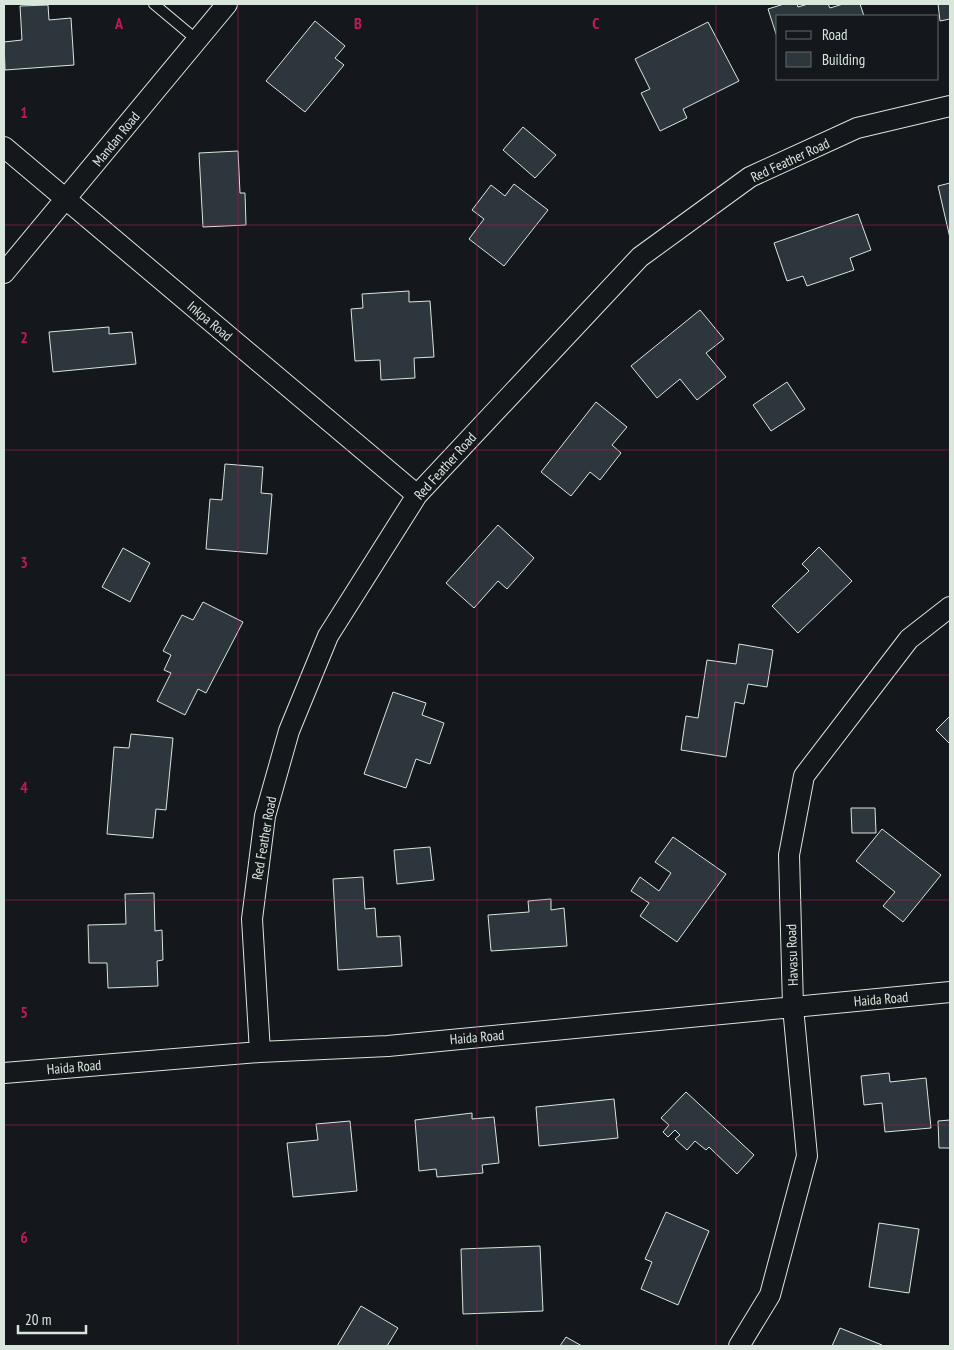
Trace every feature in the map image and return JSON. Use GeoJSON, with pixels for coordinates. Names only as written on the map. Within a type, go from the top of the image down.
{"type":"FeatureCollection","features":[{"type":"Feature","properties":{"kind":"street","name":"Mandan Road"},"geometry":{"type":"LineString","coordinates":[[4,274],[227,4]]}},
{"type":"Feature","properties":{"kind":"street","name":"Red Feather Road"},"geometry":{"type":"LineString","coordinates":[[260,1052],[252,919],[265,816],[289,731],[328,636],[417,495],[640,257],[750,177],[858,128],[950,106]]}},
{"type":"Feature","properties":{"kind":"street","name":"Inkpa Road"},"geometry":{"type":"LineString","coordinates":[[4,147],[417,495]]}},
{"type":"Feature","properties":{"kind":"street","name":"Havasu Road"},"geometry":{"type":"LineString","coordinates":[[739,1346],[770,1295],[806,1156],[793,1007],[789,855],[804,776],[909,638],[950,607]]}},
{"type":"Feature","properties":{"kind":"street","name":"Haida Road"},"geometry":{"type":"LineString","coordinates":[[4,1073],[260,1052],[388,1046],[950,992]]}},
{"type":"Feature","properties":{"kind":"lane"},"geometry":{"type":"LineString","coordinates":[[154,4],[197,40]]}},
{"type":"Feature","properties":{"kind":"building"},"geometry":{"type":"Polygon","coordinates":[[[784,4],[797,4],[798,7],[808,4],[828,4],[830,8],[843,4],[860,4],[864,15],[776,15],[776,34],[768,9],[784,4]]]}},
{"type":"Feature","properties":{"kind":"building"},"geometry":{"type":"Polygon","coordinates":[[[938,4],[950,4],[950,19],[940,21],[938,4]]]}},
{"type":"Feature","properties":{"kind":"building"},"geometry":{"type":"Polygon","coordinates":[[[48,5],[49,20],[71,18],[74,65],[5,70],[4,42],[22,40],[20,6],[48,5]]]}},
{"type":"Feature","properties":{"kind":"building"},"geometry":{"type":"Polygon","coordinates":[[[315,21],[345,46],[335,58],[344,65],[305,112],[266,81],[315,21]]]}},
{"type":"Feature","properties":{"kind":"building"},"geometry":{"type":"Polygon","coordinates":[[[708,22],[739,81],[683,109],[687,118],[660,131],[641,93],[650,89],[635,59],[708,22]]]}},
{"type":"Feature","properties":{"kind":"building"},"geometry":{"type":"Polygon","coordinates":[[[523,127],[556,155],[535,178],[503,150],[523,127]]]}},
{"type":"Feature","properties":{"kind":"building"},"geometry":{"type":"Polygon","coordinates":[[[238,151],[240,193],[245,193],[246,225],[203,227],[199,153],[238,151]]]}},
{"type":"Feature","properties":{"kind":"building"},"geometry":{"type":"Polygon","coordinates":[[[950,183],[950,238],[938,186],[950,183]]]}},
{"type":"Feature","properties":{"kind":"building"},"geometry":{"type":"Polygon","coordinates":[[[514,184],[548,210],[504,266],[469,239],[484,219],[472,210],[491,185],[505,196],[514,184]]]}},
{"type":"Feature","properties":{"kind":"building"},"geometry":{"type":"Polygon","coordinates":[[[858,214],[871,250],[850,258],[854,270],[807,286],[803,276],[787,281],[774,243],[858,214]]]}},
{"type":"Feature","properties":{"kind":"building"},"geometry":{"type":"Polygon","coordinates":[[[409,291],[409,302],[430,301],[434,357],[414,358],[415,378],[381,380],[380,360],[355,361],[351,309],[363,308],[362,294],[409,291]]]}},
{"type":"Feature","properties":{"kind":"building"},"geometry":{"type":"Polygon","coordinates":[[[700,310],[724,339],[706,353],[726,377],[697,400],[680,379],[657,398],[631,366],[700,310]]]}},
{"type":"Feature","properties":{"kind":"building"},"geometry":{"type":"Polygon","coordinates":[[[109,327],[109,334],[132,332],[136,364],[53,372],[49,332],[109,327]]]}},
{"type":"Feature","properties":{"kind":"building"},"geometry":{"type":"Polygon","coordinates":[[[787,382],[805,409],[771,431],[753,405],[787,382]]]}},
{"type":"Feature","properties":{"kind":"building"},"geometry":{"type":"Polygon","coordinates":[[[596,402],[627,427],[612,445],[621,453],[600,480],[590,472],[571,496],[541,472],[596,402]]]}},
{"type":"Feature","properties":{"kind":"building"},"geometry":{"type":"Polygon","coordinates":[[[225,464],[263,467],[261,493],[272,494],[267,554],[206,549],[210,499],[222,500],[225,464]]]}},
{"type":"Feature","properties":{"kind":"building"},"geometry":{"type":"Polygon","coordinates":[[[498,525],[534,558],[507,589],[498,581],[474,608],[446,583],[498,525]]]}},
{"type":"Feature","properties":{"kind":"building"},"geometry":{"type":"Polygon","coordinates":[[[819,547],[852,581],[798,633],[772,606],[809,571],[802,564],[819,547]]]}},
{"type":"Feature","properties":{"kind":"building"},"geometry":{"type":"Polygon","coordinates":[[[123,548],[150,563],[130,602],[102,587],[123,548]]]}},
{"type":"Feature","properties":{"kind":"building"},"geometry":{"type":"Polygon","coordinates":[[[203,602],[243,622],[206,693],[198,689],[185,715],[157,701],[171,673],[164,670],[171,655],[163,651],[182,615],[193,620],[203,602]]]}},
{"type":"Feature","properties":{"kind":"building"},"geometry":{"type":"Polygon","coordinates":[[[739,644],[773,650],[767,687],[748,684],[744,704],[735,702],[726,757],[681,750],[686,716],[698,718],[707,660],[736,664],[739,644]]]}},
{"type":"Feature","properties":{"kind":"building"},"geometry":{"type":"Polygon","coordinates":[[[393,692],[426,703],[422,715],[444,723],[430,764],[416,759],[406,788],[364,774],[393,692]]]}},
{"type":"Feature","properties":{"kind":"building"},"geometry":{"type":"Polygon","coordinates":[[[950,716],[950,744],[936,730],[950,716]]]}},
{"type":"Feature","properties":{"kind":"building"},"geometry":{"type":"Polygon","coordinates":[[[131,734],[173,738],[166,810],[156,809],[153,838],[107,834],[114,747],[129,748],[131,734]]]}},
{"type":"Feature","properties":{"kind":"building"},"geometry":{"type":"Polygon","coordinates":[[[851,808],[875,808],[876,833],[852,833],[851,808]]]}},
{"type":"Feature","properties":{"kind":"building"},"geometry":{"type":"Polygon","coordinates":[[[882,829],[941,875],[903,922],[883,906],[895,892],[856,861],[882,829]]]}},
{"type":"Feature","properties":{"kind":"building"},"geometry":{"type":"Polygon","coordinates":[[[673,837],[726,874],[677,942],[640,916],[649,903],[631,891],[640,877],[659,891],[671,873],[655,862],[673,837]]]}},
{"type":"Feature","properties":{"kind":"building"},"geometry":{"type":"Polygon","coordinates":[[[430,847],[434,880],[397,884],[394,850],[430,847]]]}},
{"type":"Feature","properties":{"kind":"building"},"geometry":{"type":"Polygon","coordinates":[[[363,877],[365,909],[375,908],[377,937],[400,936],[402,966],[338,970],[333,879],[363,877]]]}},
{"type":"Feature","properties":{"kind":"building"},"geometry":{"type":"Polygon","coordinates":[[[154,893],[155,931],[162,930],[163,960],[157,961],[158,986],[108,988],[107,963],[89,963],[88,925],[126,924],[125,894],[154,893]]]}},
{"type":"Feature","properties":{"kind":"building"},"geometry":{"type":"Polygon","coordinates":[[[551,899],[551,910],[564,908],[567,946],[491,951],[488,915],[529,912],[528,901],[551,899]]]}},
{"type":"Feature","properties":{"kind":"building"},"geometry":{"type":"Polygon","coordinates":[[[889,1073],[890,1082],[926,1078],[931,1128],[885,1132],[882,1103],[864,1105],[861,1076],[889,1073]]]}},
{"type":"Feature","properties":{"kind":"building"},"geometry":{"type":"Polygon","coordinates":[[[686,1092],[754,1155],[737,1174],[709,1147],[706,1150],[695,1141],[687,1150],[675,1139],[680,1135],[675,1130],[668,1137],[663,1132],[669,1125],[661,1118],[686,1092]]]}},
{"type":"Feature","properties":{"kind":"building"},"geometry":{"type":"Polygon","coordinates":[[[614,1099],[618,1138],[539,1146],[536,1107],[614,1099]]]}},
{"type":"Feature","properties":{"kind":"building"},"geometry":{"type":"Polygon","coordinates":[[[472,1113],[472,1119],[494,1117],[499,1163],[482,1165],[483,1173],[437,1177],[436,1169],[419,1171],[415,1120],[472,1113]]]}},
{"type":"Feature","properties":{"kind":"building"},"geometry":{"type":"Polygon","coordinates":[[[950,1120],[950,1148],[939,1148],[938,1121],[950,1120]]]}},
{"type":"Feature","properties":{"kind":"building"},"geometry":{"type":"Polygon","coordinates":[[[350,1121],[357,1191],[293,1197],[287,1143],[318,1140],[316,1124],[350,1121]]]}},
{"type":"Feature","properties":{"kind":"building"},"geometry":{"type":"Polygon","coordinates":[[[666,1212],[709,1231],[678,1305],[641,1289],[652,1262],[645,1259],[666,1212]]]}},
{"type":"Feature","properties":{"kind":"building"},"geometry":{"type":"Polygon","coordinates":[[[879,1223],[919,1229],[909,1293],[869,1287],[879,1223]]]}},
{"type":"Feature","properties":{"kind":"building"},"geometry":{"type":"Polygon","coordinates":[[[540,1246],[543,1311],[463,1314],[461,1249],[540,1246]]]}},
{"type":"Feature","properties":{"kind":"building"},"geometry":{"type":"Polygon","coordinates":[[[361,1306],[398,1328],[387,1346],[337,1346],[361,1306]]]}},
{"type":"Feature","properties":{"kind":"building"},"geometry":{"type":"Polygon","coordinates":[[[840,1328],[882,1345],[882,1346],[832,1346],[840,1328]]]}},
{"type":"Feature","properties":{"kind":"building"},"geometry":{"type":"Polygon","coordinates":[[[566,1337],[582,1346],[560,1346],[566,1337]]]}}]}
